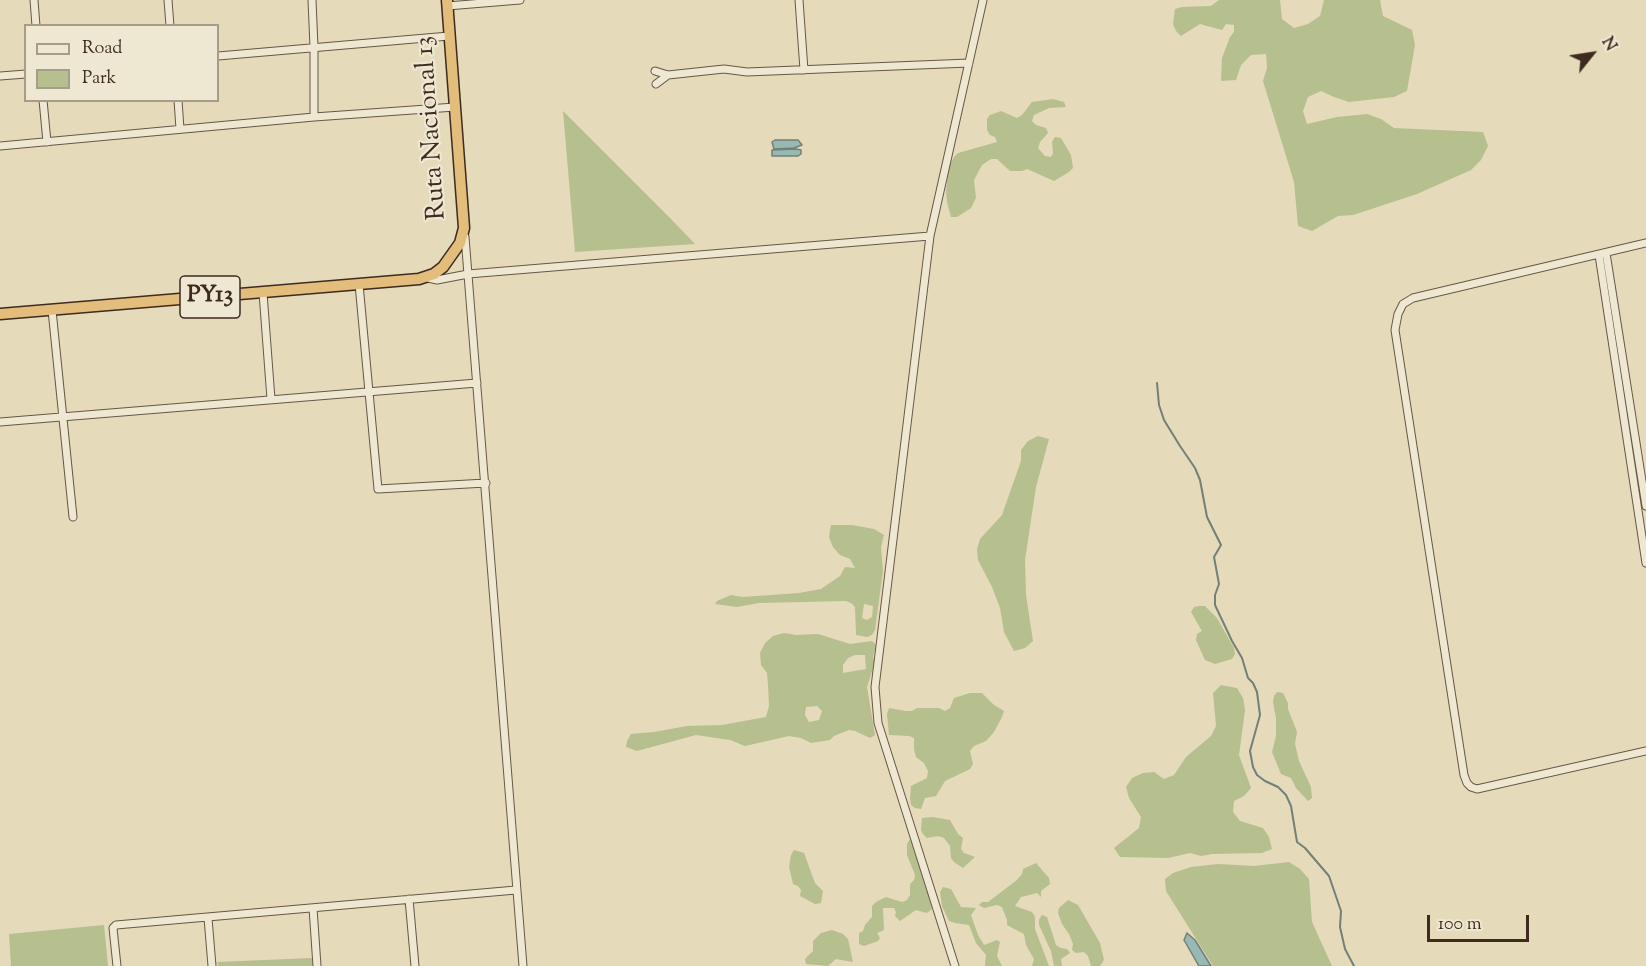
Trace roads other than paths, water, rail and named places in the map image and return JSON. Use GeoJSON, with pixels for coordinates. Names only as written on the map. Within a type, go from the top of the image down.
{"type":"FeatureCollection","features":[{"type":"Feature","properties":{"kind":"highway","name":"Ruta Nacional 13"},"geometry":{"type":"LineString","coordinates":[[426,277],[434,274],[452,255],[460,243],[464,228],[447,3]]}},
{"type":"Feature","properties":{"kind":"highway","name":"PY13"},"geometry":{"type":"LineString","coordinates":[[0,314],[263,293],[426,277]]}},
{"type":"Feature","properties":{"kind":"street"},"geometry":{"type":"LineString","coordinates":[[34,0],[36,24]]}},
{"type":"Feature","properties":{"kind":"street"},"geometry":{"type":"LineString","coordinates":[[168,0],[170,24]]}},
{"type":"Feature","properties":{"kind":"street"},"geometry":{"type":"LineString","coordinates":[[312,0],[314,117]]}},
{"type":"Feature","properties":{"kind":"street"},"geometry":{"type":"LineString","coordinates":[[447,3],[520,0]]}},
{"type":"Feature","properties":{"kind":"street"},"geometry":{"type":"LineString","coordinates":[[799,0],[804,70]]}},
{"type":"Feature","properties":{"kind":"street"},"geometry":{"type":"LineString","coordinates":[[955,966],[878,723],[875,687],[930,236],[983,0]]}},
{"type":"Feature","properties":{"kind":"street"},"geometry":{"type":"LineString","coordinates":[[219,56],[449,36]]}},
{"type":"Feature","properties":{"kind":"street"},"geometry":{"type":"LineString","coordinates":[[655,71],[668,75],[724,69],[747,72],[969,63]]}},
{"type":"Feature","properties":{"kind":"street"},"geometry":{"type":"LineString","coordinates":[[0,76],[24,74]]}},
{"type":"Feature","properties":{"kind":"street"},"geometry":{"type":"LineString","coordinates":[[656,84],[668,75]]}},
{"type":"Feature","properties":{"kind":"street"},"geometry":{"type":"LineString","coordinates":[[43,102],[47,142]]}},
{"type":"Feature","properties":{"kind":"street"},"geometry":{"type":"LineString","coordinates":[[178,102],[180,129]]}},
{"type":"Feature","properties":{"kind":"street"},"geometry":{"type":"LineString","coordinates":[[0,146],[314,117],[455,107]]}},
{"type":"Feature","properties":{"kind":"street"},"geometry":{"type":"LineString","coordinates":[[464,228],[523,966]]}},
{"type":"Feature","properties":{"kind":"street"},"geometry":{"type":"LineString","coordinates":[[426,277],[437,280],[468,274],[930,236]]}},
{"type":"Feature","properties":{"kind":"street"},"geometry":{"type":"LineString","coordinates":[[1646,243],[1413,298],[1403,303],[1395,330],[1464,776],[1467,783],[1477,789],[1646,751]]}},
{"type":"Feature","properties":{"kind":"street"},"geometry":{"type":"LineString","coordinates":[[1603,254],[1646,506]]}},
{"type":"Feature","properties":{"kind":"street"},"geometry":{"type":"LineString","coordinates":[[1603,254],[1646,563]]}},
{"type":"Feature","properties":{"kind":"street"},"geometry":{"type":"LineString","coordinates":[[359,284],[378,489],[486,483]]}},
{"type":"Feature","properties":{"kind":"street"},"geometry":{"type":"LineString","coordinates":[[263,293],[272,399]]}},
{"type":"Feature","properties":{"kind":"street"},"geometry":{"type":"LineString","coordinates":[[52,310],[73,517]]}},
{"type":"Feature","properties":{"kind":"street"},"geometry":{"type":"LineString","coordinates":[[0,422],[477,382]]}},
{"type":"Feature","properties":{"kind":"street"},"geometry":{"type":"LineString","coordinates":[[117,966],[113,928],[116,925],[516,890]]}},
{"type":"Feature","properties":{"kind":"street"},"geometry":{"type":"LineString","coordinates":[[409,899],[415,966]]}},
{"type":"Feature","properties":{"kind":"street"},"geometry":{"type":"LineString","coordinates":[[313,908],[317,966]]}},
{"type":"Feature","properties":{"kind":"street"},"geometry":{"type":"LineString","coordinates":[[208,918],[212,966]]}},
{"type":"Feature","properties":{"kind":"water"},"geometry":{"type":"Polygon","coordinates":[[[798,140],[802,145],[794,148],[774,149],[772,142],[798,140]]]}},
{"type":"Feature","properties":{"kind":"water"},"geometry":{"type":"Polygon","coordinates":[[[772,150],[801,150],[798,156],[772,156],[772,150]]]}},
{"type":"Feature","properties":{"kind":"water"},"geometry":{"type":"Polygon","coordinates":[[[1187,933],[1195,940],[1211,966],[1199,966],[1184,940],[1187,933]]]}},
{"type":"Feature","properties":{"kind":"waterway"},"geometry":{"type":"LineString","coordinates":[[1157,383],[1159,405],[1164,420],[1195,468],[1200,480],[1207,517],[1221,545],[1214,557],[1219,584],[1215,595],[1215,605],[1242,658],[1248,678],[1257,692],[1260,715],[1250,751],[1253,767],[1257,775],[1278,787],[1286,795],[1291,806],[1297,842],[1329,876],[1341,911],[1340,927],[1345,949],[1354,966]]}}]}
